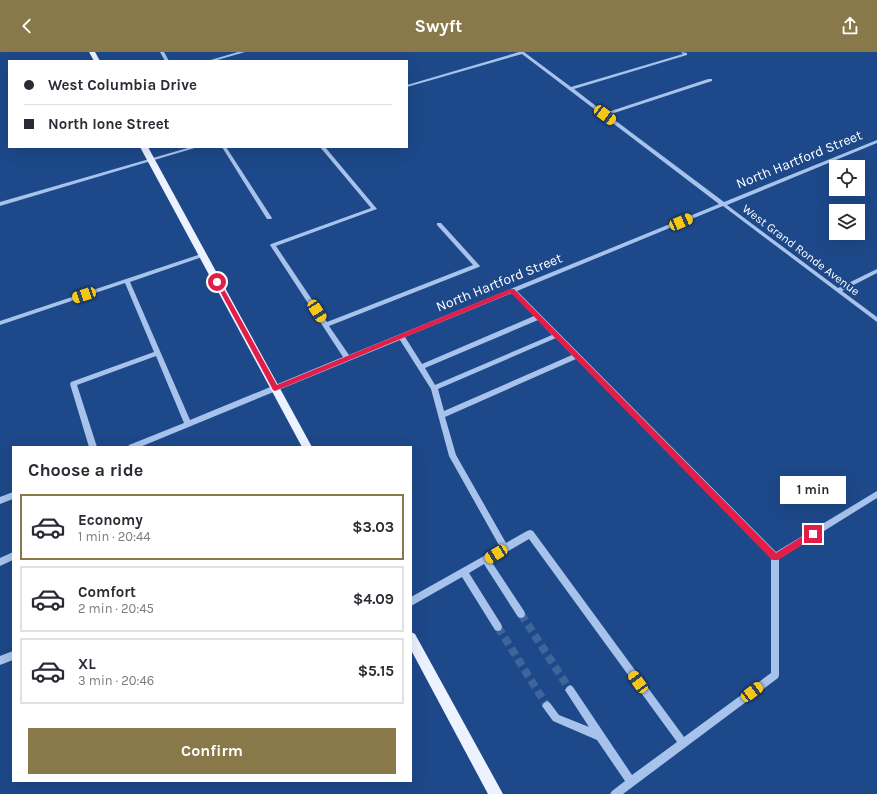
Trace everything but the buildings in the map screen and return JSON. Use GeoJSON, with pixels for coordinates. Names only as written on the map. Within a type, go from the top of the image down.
{"type":"FeatureCollection","features":[{"type":"Feature","properties":{"kind":"main road"},"geometry":{"type":"LineString","coordinates":[[145,148],[306,446]]}},
{"type":"Feature","properties":{"kind":"main road"},"geometry":{"type":"LineString","coordinates":[[412,640],[496,794]]}},
{"type":"Feature","properties":{"kind":"street"},"geometry":{"type":"LineString","coordinates":[[212,60],[243,52]]}},
{"type":"Feature","properties":{"kind":"street"},"geometry":{"type":"LineString","coordinates":[[408,86],[522,52]]}},
{"type":"Feature","properties":{"kind":"street","name":"West Grand Ronde Avenue"},"geometry":{"type":"LineString","coordinates":[[522,52],[877,320]]}},
{"type":"Feature","properties":{"kind":"street"},"geometry":{"type":"LineString","coordinates":[[570,89],[686,54],[683,52]]}},
{"type":"Feature","properties":{"kind":"street"},"geometry":{"type":"LineString","coordinates":[[605,115],[710,80]]}},
{"type":"Feature","properties":{"kind":"street","name":"North Hartford Street"},"geometry":{"type":"LineString","coordinates":[[134,446],[877,141]]}},
{"type":"Feature","properties":{"kind":"street"},"geometry":{"type":"LineString","coordinates":[[0,204],[193,148]]}},
{"type":"Feature","properties":{"kind":"street"},"geometry":{"type":"LineString","coordinates":[[225,148],[269,218]]}},
{"type":"Feature","properties":{"kind":"street"},"geometry":{"type":"LineString","coordinates":[[323,148],[374,209],[273,244],[347,358]]}},
{"type":"Feature","properties":{"kind":"street"},"geometry":{"type":"LineString","coordinates":[[325,325],[477,266],[439,224]]}},
{"type":"Feature","properties":{"kind":"street"},"geometry":{"type":"LineString","coordinates":[[0,323],[203,255]]}},
{"type":"Feature","properties":{"kind":"street"},"geometry":{"type":"LineString","coordinates":[[838,290],[877,271]]}},
{"type":"Feature","properties":{"kind":"street"},"geometry":{"type":"LineString","coordinates":[[127,281],[188,424]]}},
{"type":"Feature","properties":{"kind":"street"},"geometry":{"type":"LineString","coordinates":[[512,290],[775,557],[775,675],[615,794]]}},
{"type":"Feature","properties":{"kind":"street"},"geometry":{"type":"LineString","coordinates":[[421,367],[538,317]]}},
{"type":"Feature","properties":{"kind":"street"},"geometry":{"type":"LineString","coordinates":[[434,388],[557,335]]}},
{"type":"Feature","properties":{"kind":"street"},"geometry":{"type":"LineString","coordinates":[[401,336],[434,388],[453,456],[505,549]]}},
{"type":"Feature","properties":{"kind":"street"},"geometry":{"type":"LineString","coordinates":[[93,446],[73,384],[158,353]]}},
{"type":"Feature","properties":{"kind":"street"},"geometry":{"type":"LineString","coordinates":[[442,415],[577,356]]}},
{"type":"Feature","properties":{"kind":"street"},"geometry":{"type":"LineString","coordinates":[[775,557],[877,494]]}},
{"type":"Feature","properties":{"kind":"street"},"geometry":{"type":"LineString","coordinates":[[0,501],[12,495]]}},
{"type":"Feature","properties":{"kind":"street"},"geometry":{"type":"LineString","coordinates":[[412,601],[530,534],[683,743]]}},
{"type":"Feature","properties":{"kind":"street"},"geometry":{"type":"LineString","coordinates":[[0,562],[12,556]]}},
{"type":"Feature","properties":{"kind":"street"},"geometry":{"type":"LineString","coordinates":[[486,560],[521,614]]}},
{"type":"Feature","properties":{"kind":"street"},"geometry":{"type":"LineString","coordinates":[[464,572],[498,627]]}},
{"type":"Feature","properties":{"kind":"street"},"geometry":{"type":"LineString","coordinates":[[0,661],[12,655]]}},
{"type":"Feature","properties":{"kind":"street"},"geometry":{"type":"LineString","coordinates":[[570,690],[631,782]]}},
{"type":"Feature","properties":{"kind":"street"},"geometry":{"type":"LineString","coordinates":[[547,706],[556,718],[600,736]]}},
{"type":"Feature","properties":{"kind":"tunnel"},"geometry":{"type":"LineString","coordinates":[[521,614],[570,690]]}},
{"type":"Feature","properties":{"kind":"tunnel"},"geometry":{"type":"LineString","coordinates":[[498,627],[547,706]]}},
{"type":"Feature","properties":{"kind":"route"},"geometry":{"type":"LineString","coordinates":[[217,282],[275,388],[512,290],[775,557],[813,534]]}}]}
